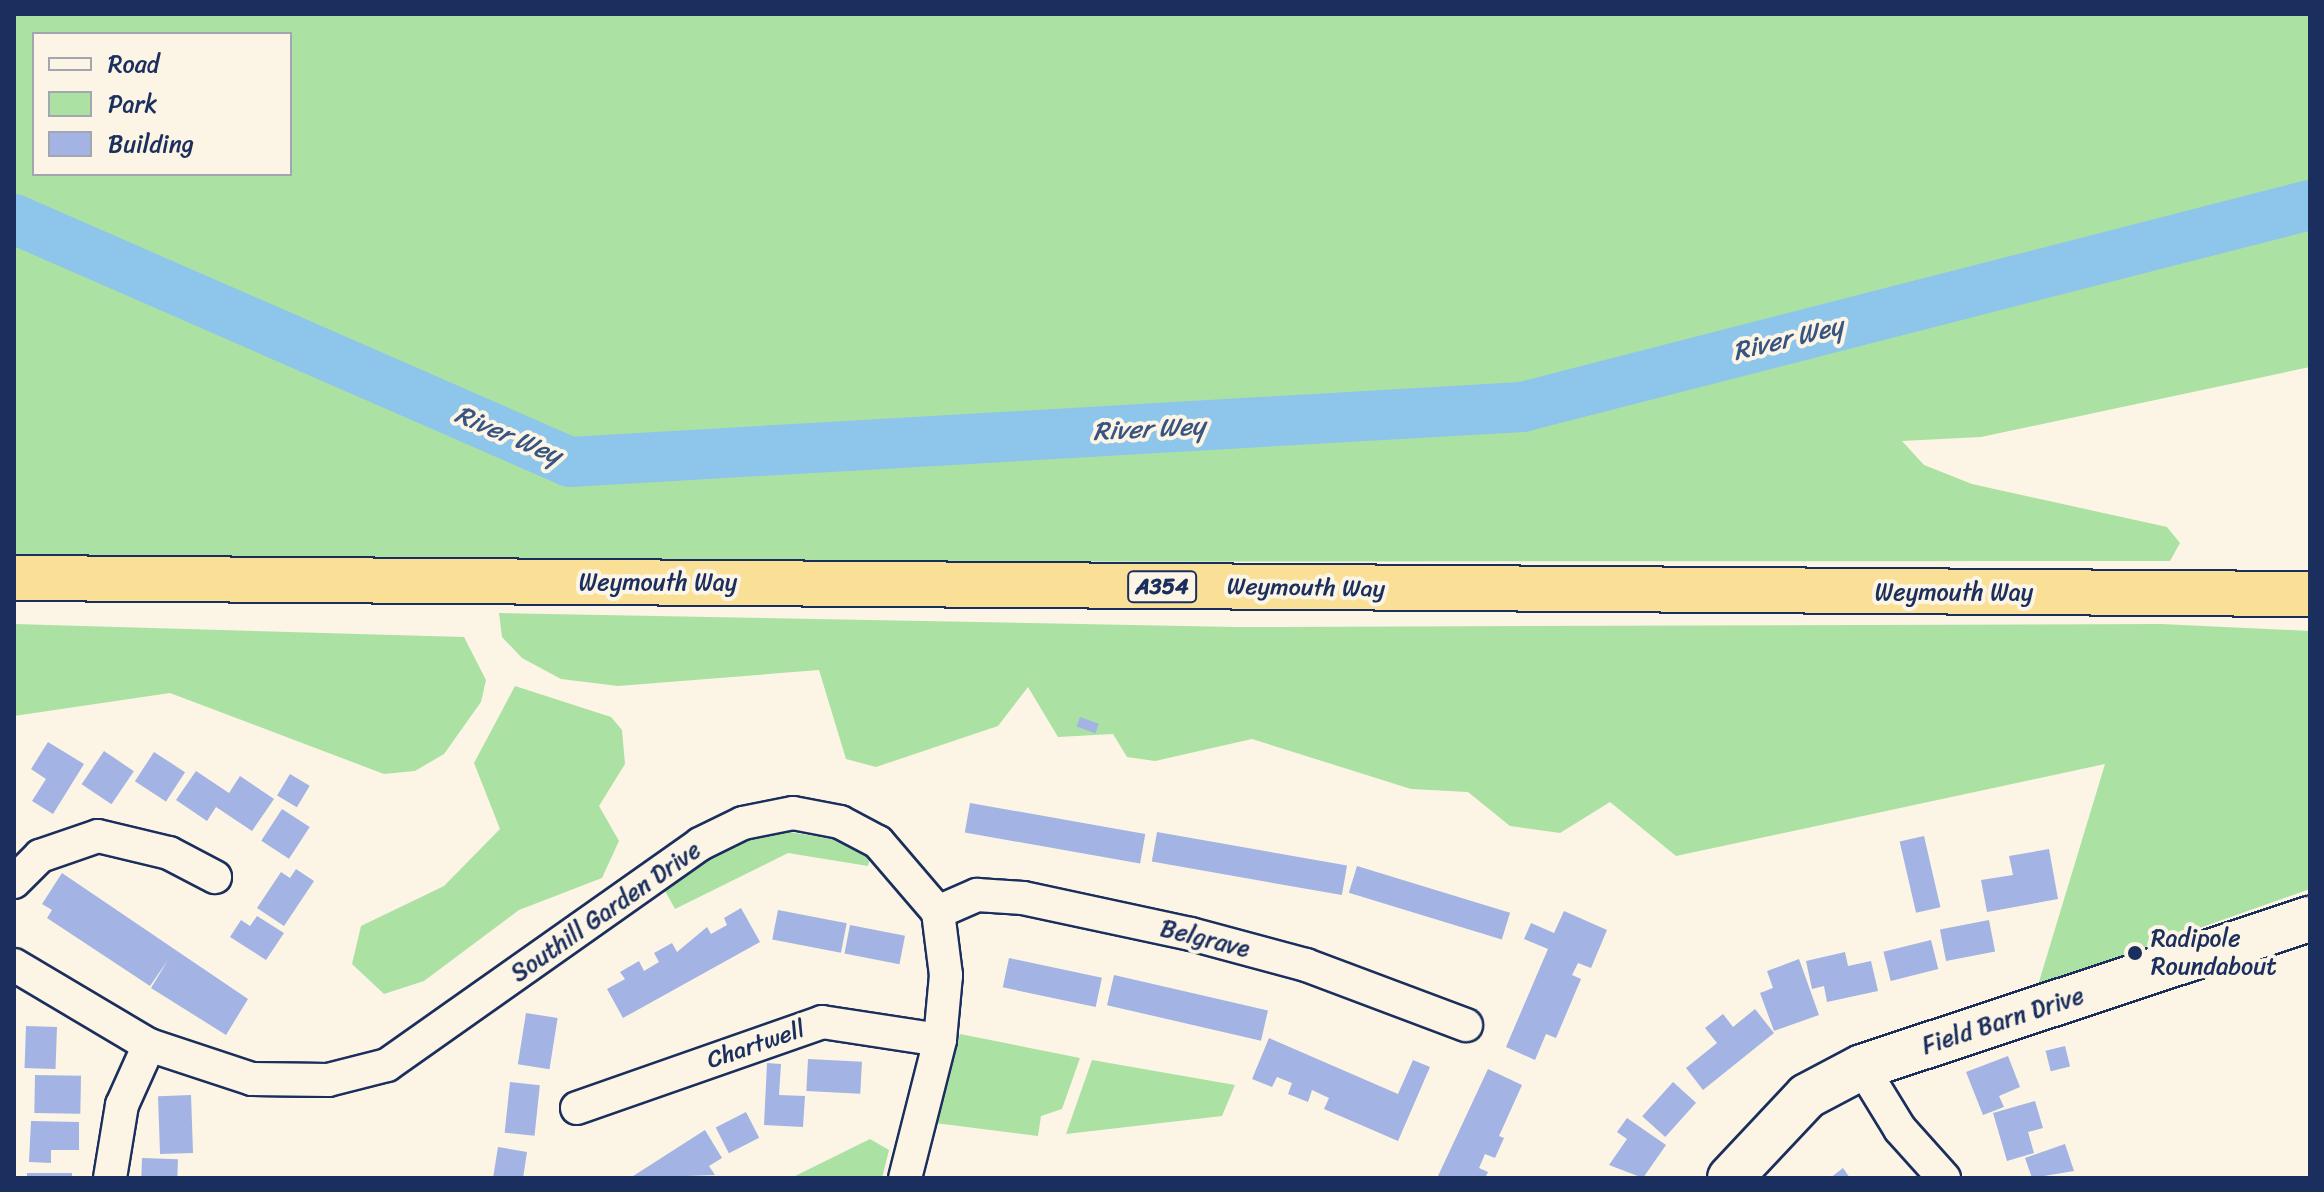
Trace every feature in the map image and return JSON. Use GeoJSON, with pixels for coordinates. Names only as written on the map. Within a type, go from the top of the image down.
{"type":"FeatureCollection","features":[{"type":"Feature","properties":{"kind":"highway","name":"Weymouth Way"},"geometry":{"type":"LineString","coordinates":[[14,578],[2310,594]]}},
{"type":"Feature","properties":{"kind":"street","name":"Southill Garden Drive"},"geometry":{"type":"LineString","coordinates":[[14,965],[149,1045],[252,1079],[328,1080],[387,1065],[700,844],[743,823],[793,813],[840,822],[878,842],[938,912]]}},
{"type":"Feature","properties":{"kind":"street"},"geometry":{"type":"LineString","coordinates":[[14,882],[40,856],[98,836],[169,853],[215,877]]}},
{"type":"Feature","properties":{"kind":"street","name":"Belgrave"},"geometry":{"type":"LineString","coordinates":[[938,912],[977,895],[1023,898],[1176,930],[1306,965],[1466,1025]]}},
{"type":"Feature","properties":{"kind":"street"},"geometry":{"type":"LineString","coordinates":[[905,1178],[940,1040],[946,975],[938,912]]}},
{"type":"Feature","properties":{"kind":"street","name":"Field Barn Drive"},"geometry":{"type":"LineString","coordinates":[[1730,1178],[1807,1096],[1862,1067],[2310,919]]}},
{"type":"Feature","properties":{"kind":"street","name":"Chartwell"},"geometry":{"type":"LineString","coordinates":[[577,1108],[822,1022],[940,1040]]}},
{"type":"Feature","properties":{"kind":"street"},"geometry":{"type":"LineString","coordinates":[[110,1178],[122,1105],[149,1045]]}},
{"type":"Feature","properties":{"kind":"street"},"geometry":{"type":"LineString","coordinates":[[1862,1067],[1900,1129],[1944,1178]]}},
{"type":"Feature","properties":{"kind":"green space"},"geometry":{"type":"Polygon","coordinates":[[[14,14],[2310,14],[2310,367],[1981,437],[1902,441],[1924,465],[1972,484],[2167,527],[2180,543],[2170,561],[207,562],[14,555],[14,14]]]}},
{"type":"Feature","properties":{"kind":"green space"},"geometry":{"type":"Polygon","coordinates":[[[499,613],[1236,627],[2161,624],[2310,631],[2310,889],[2038,985],[2105,764],[1676,856],[1610,802],[1560,833],[1510,826],[1468,792],[1411,789],[1252,739],[1155,761],[1127,757],[1113,734],[1058,737],[1028,687],[998,726],[876,767],[846,759],[819,670],[618,686],[561,679],[522,658],[502,637],[499,613]]]}},
{"type":"Feature","properties":{"kind":"green space"},"geometry":{"type":"Polygon","coordinates":[[[14,624],[464,637],[486,680],[481,702],[444,754],[415,771],[384,774],[170,693],[14,716],[14,624]]]}},
{"type":"Feature","properties":{"kind":"green space"},"geometry":{"type":"Polygon","coordinates":[[[515,686],[611,717],[622,730],[625,764],[599,806],[619,841],[602,878],[519,910],[424,981],[384,994],[352,964],[361,926],[444,886],[500,829],[474,763],[515,686]]]}},
{"type":"Feature","properties":{"kind":"green space"},"geometry":{"type":"Polygon","coordinates":[[[784,831],[837,840],[870,858],[868,866],[788,853],[675,909],[664,889],[724,846],[784,831]]]}},
{"type":"Feature","properties":{"kind":"green space"},"geometry":{"type":"Polygon","coordinates":[[[960,1034],[1080,1058],[1062,1109],[1041,1116],[1038,1136],[935,1123],[960,1034]]]}},
{"type":"Feature","properties":{"kind":"green space"},"geometry":{"type":"Polygon","coordinates":[[[1092,1060],[1235,1085],[1222,1116],[1066,1134],[1092,1060]]]}},
{"type":"Feature","properties":{"kind":"green space"},"geometry":{"type":"Polygon","coordinates":[[[870,1139],[889,1150],[882,1178],[791,1178],[870,1139]]]}},
{"type":"Feature","properties":{"kind":"building"},"geometry":{"type":"Polygon","coordinates":[[[1080,717],[1099,724],[1095,733],[1077,726],[1080,717]]]}},
{"type":"Feature","properties":{"kind":"building"},"geometry":{"type":"Polygon","coordinates":[[[48,742],[84,764],[53,814],[32,801],[46,779],[31,769],[48,742]]]}},
{"type":"Feature","properties":{"kind":"building"},"geometry":{"type":"Polygon","coordinates":[[[104,751],[134,771],[111,804],[82,784],[104,751]]]}},
{"type":"Feature","properties":{"kind":"building"},"geometry":{"type":"Polygon","coordinates":[[[154,752],[185,772],[166,802],[135,781],[154,752]]]}},
{"type":"Feature","properties":{"kind":"building"},"geometry":{"type":"Polygon","coordinates":[[[196,771],[229,793],[240,776],[274,799],[252,831],[216,807],[207,821],[176,800],[196,771]]]}},
{"type":"Feature","properties":{"kind":"building"},"geometry":{"type":"Polygon","coordinates":[[[290,774],[310,786],[297,807],[277,795],[290,774]]]}},
{"type":"Feature","properties":{"kind":"building"},"geometry":{"type":"Polygon","coordinates":[[[970,803],[1145,834],[1140,863],[965,833],[970,803]]]}},
{"type":"Feature","properties":{"kind":"building"},"geometry":{"type":"Polygon","coordinates":[[[282,809],[310,827],[289,859],[261,841],[282,809]]]}},
{"type":"Feature","properties":{"kind":"building"},"geometry":{"type":"Polygon","coordinates":[[[1157,832],[1347,866],[1342,895],[1152,862],[1157,832]]]}},
{"type":"Feature","properties":{"kind":"building"},"geometry":{"type":"Polygon","coordinates":[[[1924,836],[1940,907],[1916,913],[1900,842],[1924,836]]]}},
{"type":"Feature","properties":{"kind":"building"},"geometry":{"type":"Polygon","coordinates":[[[2049,849],[2058,899],[1987,912],[1981,880],[2013,875],[2009,856],[2049,849]]]}},
{"type":"Feature","properties":{"kind":"building"},"geometry":{"type":"Polygon","coordinates":[[[1357,866],[1510,913],[1502,940],[1349,893],[1357,866]]]}},
{"type":"Feature","properties":{"kind":"building"},"geometry":{"type":"Polygon","coordinates":[[[296,869],[314,881],[284,926],[257,908],[281,872],[290,878],[296,869]]]}},
{"type":"Feature","properties":{"kind":"building"},"geometry":{"type":"Polygon","coordinates":[[[62,873],[248,999],[226,1035],[151,988],[168,960],[150,986],[47,918],[52,910],[42,904],[62,873]]]}},
{"type":"Feature","properties":{"kind":"building"},"geometry":{"type":"Polygon","coordinates":[[[741,908],[760,942],[623,1018],[607,989],[625,979],[620,972],[639,961],[644,971],[659,962],[654,953],[672,943],[677,952],[707,927],[711,934],[727,925],[724,918],[741,908]]]}},
{"type":"Feature","properties":{"kind":"building"},"geometry":{"type":"Polygon","coordinates":[[[778,910],[847,923],[841,953],[772,939],[778,910]]]}},
{"type":"Feature","properties":{"kind":"building"},"geometry":{"type":"Polygon","coordinates":[[[1564,911],[1607,930],[1591,968],[1578,963],[1572,975],[1581,979],[1556,1038],[1546,1034],[1535,1060],[1506,1047],[1548,949],[1524,939],[1531,923],[1554,933],[1564,911]]]}},
{"type":"Feature","properties":{"kind":"building"},"geometry":{"type":"Polygon","coordinates":[[[257,916],[284,933],[266,960],[230,937],[241,920],[250,926],[257,916]]]}},
{"type":"Feature","properties":{"kind":"building"},"geometry":{"type":"Polygon","coordinates":[[[1989,920],[1995,951],[1946,961],[1940,930],[1989,920]]]}},
{"type":"Feature","properties":{"kind":"building"},"geometry":{"type":"Polygon","coordinates":[[[850,925],[905,936],[899,964],[844,953],[850,925]]]}},
{"type":"Feature","properties":{"kind":"building"},"geometry":{"type":"Polygon","coordinates":[[[1931,940],[1938,969],[1891,981],[1883,952],[1931,940]]]}},
{"type":"Feature","properties":{"kind":"building"},"geometry":{"type":"Polygon","coordinates":[[[1845,952],[1848,966],[1871,961],[1878,991],[1827,1002],[1824,986],[1812,989],[1806,961],[1845,952]]]}},
{"type":"Feature","properties":{"kind":"building"},"geometry":{"type":"Polygon","coordinates":[[[1009,958],[1102,978],[1096,1007],[1003,987],[1009,958]]]}},
{"type":"Feature","properties":{"kind":"building"},"geometry":{"type":"Polygon","coordinates":[[[1799,959],[1819,1015],[1774,1031],[1760,993],[1773,988],[1767,971],[1799,959]]]}},
{"type":"Feature","properties":{"kind":"building"},"geometry":{"type":"Polygon","coordinates":[[[1114,975],[1268,1011],[1261,1041],[1107,1005],[1114,975]]]}},
{"type":"Feature","properties":{"kind":"building"},"geometry":{"type":"Polygon","coordinates":[[[1755,1009],[1774,1033],[1703,1090],[1686,1068],[1717,1043],[1705,1028],[1723,1014],[1733,1027],[1755,1009]]]}},
{"type":"Feature","properties":{"kind":"building"},"geometry":{"type":"Polygon","coordinates":[[[526,1013],[558,1018],[549,1069],[518,1064],[526,1013]]]}},
{"type":"Feature","properties":{"kind":"building"},"geometry":{"type":"Polygon","coordinates":[[[26,1026],[57,1027],[56,1069],[25,1068],[26,1026]]]}},
{"type":"Feature","properties":{"kind":"building"},"geometry":{"type":"Polygon","coordinates":[[[1269,1038],[1398,1094],[1413,1060],[1430,1067],[1398,1141],[1324,1109],[1329,1098],[1312,1090],[1308,1102],[1288,1094],[1292,1083],[1277,1077],[1272,1087],[1252,1079],[1269,1038]]]}},
{"type":"Feature","properties":{"kind":"building"},"geometry":{"type":"Polygon","coordinates":[[[2065,1046],[2070,1066],[2051,1071],[2046,1051],[2065,1046]]]}},
{"type":"Feature","properties":{"kind":"building"},"geometry":{"type":"Polygon","coordinates":[[[2008,1056],[2020,1087],[1999,1096],[2004,1107],[1983,1115],[1966,1072],[2008,1056]]]}},
{"type":"Feature","properties":{"kind":"building"},"geometry":{"type":"Polygon","coordinates":[[[808,1059],[862,1062],[860,1094],[806,1091],[808,1059]]]}},
{"type":"Feature","properties":{"kind":"building"},"geometry":{"type":"Polygon","coordinates":[[[767,1063],[781,1064],[779,1095],[805,1096],[803,1127],[764,1125],[767,1063]]]}},
{"type":"Feature","properties":{"kind":"building"},"geometry":{"type":"Polygon","coordinates":[[[1488,1069],[1522,1085],[1499,1136],[1504,1138],[1495,1158],[1485,1154],[1479,1168],[1488,1172],[1485,1178],[1438,1176],[1488,1069]]]}},
{"type":"Feature","properties":{"kind":"building"},"geometry":{"type":"Polygon","coordinates":[[[35,1075],[81,1076],[80,1114],[34,1113],[35,1075]]]}},
{"type":"Feature","properties":{"kind":"building"},"geometry":{"type":"Polygon","coordinates":[[[510,1082],[540,1085],[535,1136],[505,1133],[510,1082]]]}},
{"type":"Feature","properties":{"kind":"building"},"geometry":{"type":"Polygon","coordinates":[[[1673,1082],[1696,1103],[1665,1137],[1642,1116],[1673,1082]]]}},
{"type":"Feature","properties":{"kind":"building"},"geometry":{"type":"Polygon","coordinates":[[[191,1095],[193,1153],[160,1154],[158,1096],[191,1095]]]}},
{"type":"Feature","properties":{"kind":"building"},"geometry":{"type":"Polygon","coordinates":[[[2035,1101],[2043,1128],[2028,1132],[2034,1153],[2007,1161],[1993,1113],[2035,1101]]]}},
{"type":"Feature","properties":{"kind":"building"},"geometry":{"type":"Polygon","coordinates":[[[746,1112],[759,1138],[729,1153],[716,1127],[746,1112]]]}},
{"type":"Feature","properties":{"kind":"building"},"geometry":{"type":"Polygon","coordinates":[[[1627,1118],[1666,1145],[1643,1178],[1609,1165],[1627,1139],[1617,1132],[1627,1118]]]}},
{"type":"Feature","properties":{"kind":"building"},"geometry":{"type":"Polygon","coordinates":[[[31,1121],[79,1122],[79,1150],[51,1150],[51,1163],[29,1162],[31,1121]]]}},
{"type":"Feature","properties":{"kind":"building"},"geometry":{"type":"Polygon","coordinates":[[[705,1130],[722,1158],[709,1166],[715,1175],[630,1178],[705,1130]]]}},
{"type":"Feature","properties":{"kind":"building"},"geometry":{"type":"Polygon","coordinates":[[[2065,1144],[2074,1171],[2032,1178],[2025,1158],[2065,1144]]]}},
{"type":"Feature","properties":{"kind":"building"},"geometry":{"type":"Polygon","coordinates":[[[498,1147],[527,1152],[523,1178],[493,1178],[498,1147]]]}},
{"type":"Feature","properties":{"kind":"building"},"geometry":{"type":"Polygon","coordinates":[[[142,1158],[178,1159],[177,1178],[141,1178],[142,1158]]]}},
{"type":"Feature","properties":{"kind":"building"},"geometry":{"type":"Polygon","coordinates":[[[1843,1168],[1850,1178],[1830,1178],[1843,1168]]]}},
{"type":"Feature","properties":{"kind":"building"},"geometry":{"type":"Polygon","coordinates":[[[27,1173],[72,1173],[72,1178],[27,1178],[27,1173]]]}},
{"type":"Feature","properties":{"kind":"waterway","name":"River Wey"},"geometry":{"type":"LineString","coordinates":[[14,219],[570,462],[1522,407],[2310,205]]}},
{"type":"Feature","properties":{"kind":"place","name":"Radipole Roundabout"},"geometry":{"type":"Point","coordinates":[2135,953]}}]}
